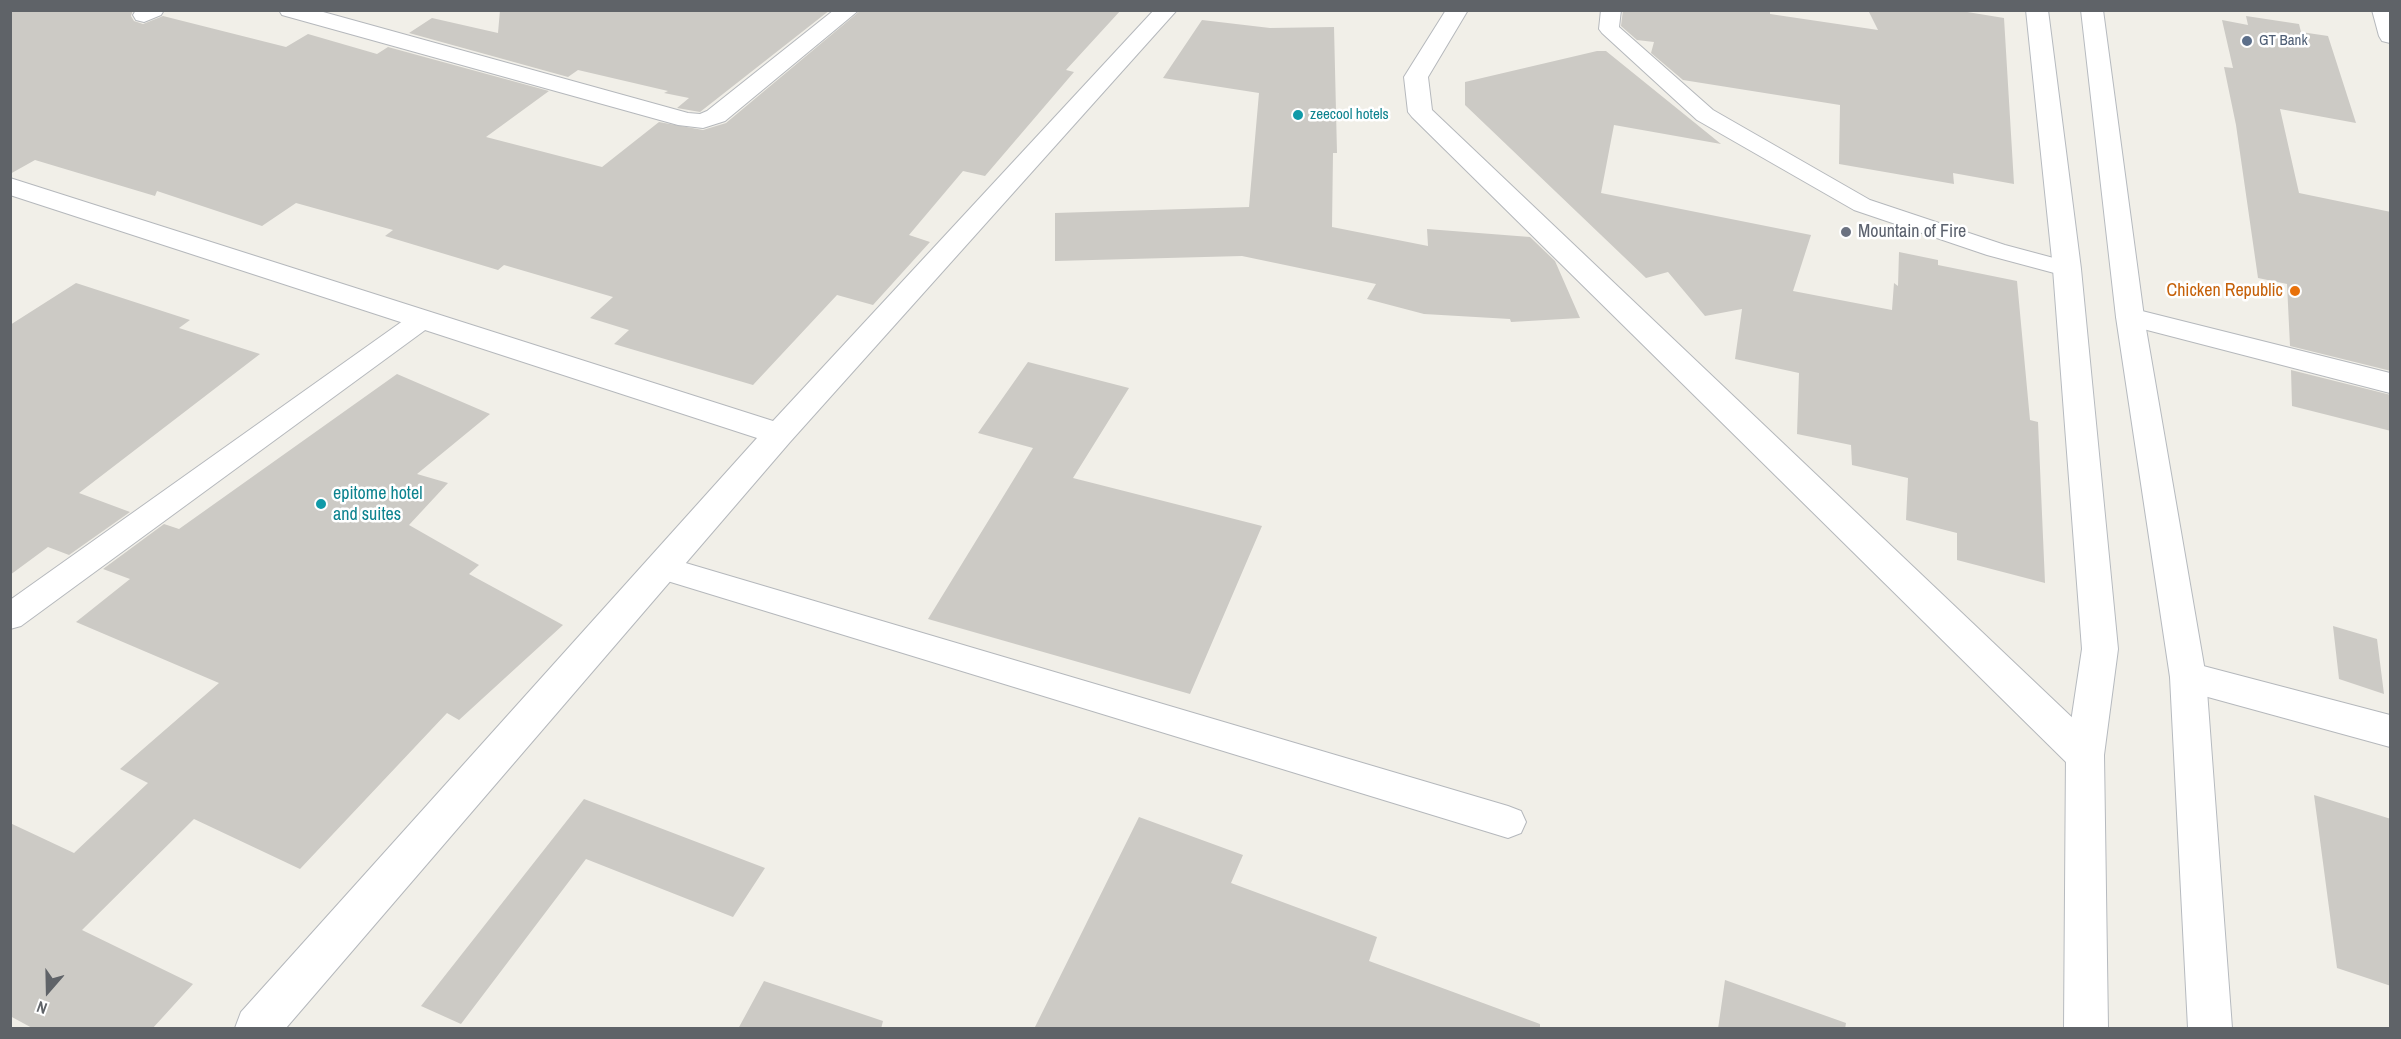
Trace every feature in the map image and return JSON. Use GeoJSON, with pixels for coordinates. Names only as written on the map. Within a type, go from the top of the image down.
{"type":"FeatureCollection","features":[{"type":"Feature","properties":{"kind":"street"},"geometry":{"type":"LineString","coordinates":[[290,10],[676,117],[703,121],[716,116],[848,10]]}},
{"type":"Feature","properties":{"kind":"street"},"geometry":{"type":"LineString","coordinates":[[257,1029],[779,434],[1166,10]]}},
{"type":"Feature","properties":{"kind":"street"},"geometry":{"type":"LineString","coordinates":[[1457,10],[1416,77],[1420,112],[2085,755]]}},
{"type":"Feature","properties":{"kind":"street"},"geometry":{"type":"LineString","coordinates":[[2037,10],[2067,269],[2100,649],[2085,755],[2086,1029]]}},
{"type":"Feature","properties":{"kind":"street"},"geometry":{"type":"LineString","coordinates":[[2092,10],[2130,317],[2188,677],[2210,1029]]}},
{"type":"Feature","properties":{"kind":"street"},"geometry":{"type":"LineString","coordinates":[[2383,10],[2391,36]]}},
{"type":"Feature","properties":{"kind":"street"},"geometry":{"type":"LineString","coordinates":[[10,186],[779,434]]}},
{"type":"Feature","properties":{"kind":"street"},"geometry":{"type":"LineString","coordinates":[[2130,317],[2391,383]]}},
{"type":"Feature","properties":{"kind":"street"},"geometry":{"type":"LineString","coordinates":[[2188,677],[2391,732]]}},
{"type":"Feature","properties":{"kind":"lane"},"geometry":{"type":"LineString","coordinates":[[1611,10],[1608,29],[1705,115],[1862,206],[1996,250],[2067,269]]}},
{"type":"Feature","properties":{"kind":"lane"},"geometry":{"type":"LineString","coordinates":[[10,617],[423,319]]}},
{"type":"Feature","properties":{"kind":"lane"},"geometry":{"type":"LineString","coordinates":[[662,568],[1508,822]]}},
{"type":"Feature","properties":{"kind":"building"},"geometry":{"type":"Polygon","coordinates":[[[10,10],[133,10],[131,16],[134,21],[143,24],[163,16],[286,47],[308,34],[377,54],[388,47],[549,91],[486,137],[602,167],[659,122],[703,130],[726,123],[861,10],[1121,10],[1066,70],[1074,72],[985,176],[963,171],[909,235],[930,242],[873,305],[837,295],[753,385],[614,344],[629,330],[590,318],[613,297],[504,265],[498,270],[385,236],[393,230],[296,203],[262,226],[157,191],[155,196],[35,160],[10,174],[10,10]]]}},
{"type":"Feature","properties":{"kind":"building"},"geometry":{"type":"Polygon","coordinates":[[[500,10],[830,10],[700,112],[677,108],[689,98],[664,93],[668,91],[578,70],[568,77],[409,33],[432,18],[498,33],[500,10]]]}},
{"type":"Feature","properties":{"kind":"building"},"geometry":{"type":"Polygon","coordinates":[[[1623,10],[1770,10],[1770,14],[1878,30],[1868,10],[1955,10],[2004,18],[2014,184],[1953,173],[1954,184],[1839,164],[1840,105],[1683,80],[1651,53],[1654,42],[1637,40],[1621,26],[1623,10]]]}},
{"type":"Feature","properties":{"kind":"building"},"geometry":{"type":"Polygon","coordinates":[[[2246,16],[2299,24],[2301,32],[2328,36],[2356,123],[2280,109],[2299,193],[2391,212],[2391,371],[2290,346],[2287,284],[2258,278],[2236,125],[2224,67],[2233,68],[2222,20],[2248,25],[2246,16]]]}},
{"type":"Feature","properties":{"kind":"building"},"geometry":{"type":"Polygon","coordinates":[[[1202,20],[1270,28],[1334,27],[1337,153],[1333,153],[1332,227],[1428,246],[1427,229],[1530,237],[1555,261],[1580,318],[1511,322],[1510,319],[1424,314],[1367,299],[1376,284],[1242,256],[1055,261],[1055,213],[1249,207],[1259,93],[1163,78],[1202,20]]]}},
{"type":"Feature","properties":{"kind":"building"},"geometry":{"type":"Polygon","coordinates":[[[1597,51],[1606,51],[1721,144],[1614,125],[1601,193],[1811,235],[1793,291],[1892,310],[1894,283],[1898,286],[1899,252],[1938,260],[1938,265],[2017,281],[2030,420],[2038,422],[2045,583],[1957,560],[1957,533],[1906,520],[1908,478],[1852,465],[1851,445],[1797,434],[1799,373],[1735,359],[1742,309],[1705,316],[1668,272],[1646,278],[1465,105],[1465,82],[1597,51]]]}},
{"type":"Feature","properties":{"kind":"building"},"geometry":{"type":"Polygon","coordinates":[[[76,283],[190,320],[179,328],[260,354],[79,493],[130,512],[69,555],[48,547],[10,575],[10,325],[76,283]]]}},
{"type":"Feature","properties":{"kind":"building"},"geometry":{"type":"Polygon","coordinates":[[[1028,362],[1129,388],[1073,478],[1262,526],[1190,694],[928,619],[1033,448],[978,433],[1028,362]]]}},
{"type":"Feature","properties":{"kind":"building"},"geometry":{"type":"Polygon","coordinates":[[[2291,370],[2391,395],[2391,431],[2292,406],[2291,370]]]}},
{"type":"Feature","properties":{"kind":"building"},"geometry":{"type":"Polygon","coordinates":[[[397,374],[490,414],[417,474],[448,483],[409,525],[479,565],[469,574],[563,625],[459,720],[447,713],[300,869],[194,819],[82,930],[193,984],[152,1029],[34,1029],[10,1016],[10,823],[74,853],[148,783],[120,769],[219,683],[76,622],[130,579],[103,569],[164,524],[179,529],[397,374]]]}},
{"type":"Feature","properties":{"kind":"building"},"geometry":{"type":"Polygon","coordinates":[[[2333,626],[2377,639],[2384,694],[2339,679],[2333,626]]]}},
{"type":"Feature","properties":{"kind":"building"},"geometry":{"type":"Polygon","coordinates":[[[2314,795],[2391,819],[2391,986],[2337,968],[2314,795]]]}},
{"type":"Feature","properties":{"kind":"building"},"geometry":{"type":"Polygon","coordinates":[[[584,799],[765,868],[733,917],[586,859],[461,1024],[421,1006],[584,799]]]}},
{"type":"Feature","properties":{"kind":"building"},"geometry":{"type":"Polygon","coordinates":[[[1139,817],[1243,855],[1231,883],[1377,937],[1369,961],[1540,1024],[1540,1029],[1034,1029],[1139,817]]]}},
{"type":"Feature","properties":{"kind":"building"},"geometry":{"type":"Polygon","coordinates":[[[1725,980],[1846,1023],[1845,1029],[1718,1029],[1725,980]]]}},
{"type":"Feature","properties":{"kind":"building"},"geometry":{"type":"Polygon","coordinates":[[[764,981],[883,1021],[881,1029],[738,1029],[764,981]]]}},
{"type":"Feature","properties":{"kind":"place","name":"GT Bank"},"geometry":{"type":"Point","coordinates":[2247,41]}},
{"type":"Feature","properties":{"kind":"place","name":"zeecool hotels"},"geometry":{"type":"Point","coordinates":[1298,115]}},
{"type":"Feature","properties":{"kind":"place","name":"Mountain of Fire"},"geometry":{"type":"Point","coordinates":[1846,232]}},
{"type":"Feature","properties":{"kind":"place","name":"Chicken Republic"},"geometry":{"type":"Point","coordinates":[2295,291]}},
{"type":"Feature","properties":{"kind":"place","name":"epitome hotel and suites"},"geometry":{"type":"Point","coordinates":[321,504]}}]}
